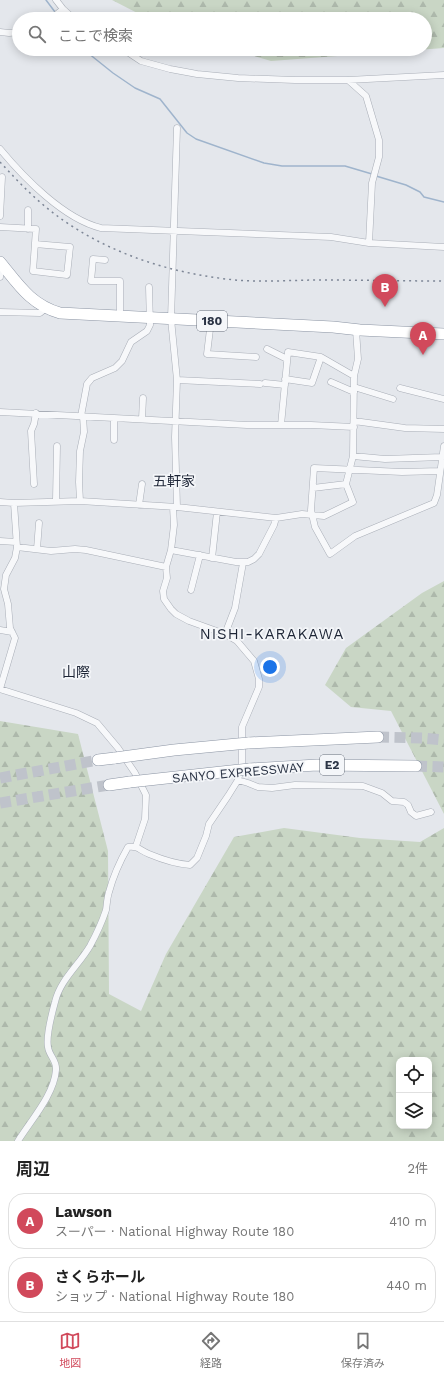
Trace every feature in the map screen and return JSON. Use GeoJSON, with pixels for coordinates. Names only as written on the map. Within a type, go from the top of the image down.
{"type":"FeatureCollection","features":[{"type":"Feature","properties":{"kind":"highway","name":"180"},"geometry":{"type":"LineString","coordinates":[[1,262],[28,295],[46,308],[65,313],[444,334]]}},
{"type":"Feature","properties":{"kind":"highway","name":"SANYO EXPRESSWAY"},"geometry":{"type":"LineString","coordinates":[[98,760],[174,750],[248,743],[378,737]]}},
{"type":"Feature","properties":{"kind":"highway","name":"SANYO EXPRESSWAY"},"geometry":{"type":"LineString","coordinates":[[109,784],[249,769],[317,765],[416,766]]}},
{"type":"Feature","properties":{"kind":"street"},"geometry":{"type":"LineString","coordinates":[[56,0],[67,12]]}},
{"type":"Feature","properties":{"kind":"street"},"geometry":{"type":"LineString","coordinates":[[59,12],[63,8]]}},
{"type":"Feature","properties":{"kind":"street"},"geometry":{"type":"LineString","coordinates":[[0,32],[12,33]]}},
{"type":"Feature","properties":{"kind":"street"},"geometry":{"type":"LineString","coordinates":[[134,56],[141,60],[170,69],[197,74],[238,78],[348,80],[444,75]]}},
{"type":"Feature","properties":{"kind":"street"},"geometry":{"type":"LineString","coordinates":[[348,80],[366,96],[379,140],[379,157],[373,179],[369,243]]}},
{"type":"Feature","properties":{"kind":"street"},"geometry":{"type":"LineString","coordinates":[[18,1141],[50,1092],[54,1081],[56,1069],[55,1061],[49,1051],[48,1039],[55,1002],[59,990],[89,947],[100,924],[106,910],[109,892],[124,854],[128,847],[136,846],[148,853],[181,864],[190,865],[197,858],[209,824],[238,780],[242,763],[242,727],[259,687],[259,679],[254,661],[237,642],[226,634],[189,621],[176,614],[171,609],[163,594],[167,578],[166,567],[171,550],[175,507],[177,380],[171,319],[177,128]]}},
{"type":"Feature","properties":{"kind":"street"},"geometry":{"type":"LineString","coordinates":[[0,150],[17,170],[36,187],[84,222],[101,228],[331,238],[369,243],[444,247]]}},
{"type":"Feature","properties":{"kind":"street"},"geometry":{"type":"LineString","coordinates":[[0,216],[2,177]]}},
{"type":"Feature","properties":{"kind":"street"},"geometry":{"type":"LineString","coordinates":[[28,210],[28,229]]}},
{"type":"Feature","properties":{"kind":"street"},"geometry":{"type":"LineString","coordinates":[[0,227],[36,229],[33,271],[67,275],[70,247],[35,244]]}},
{"type":"Feature","properties":{"kind":"street"},"geometry":{"type":"LineString","coordinates":[[105,260],[93,259],[91,281],[120,281],[120,316]]}},
{"type":"Feature","properties":{"kind":"street"},"geometry":{"type":"LineString","coordinates":[[0,277],[1,262]]}},
{"type":"Feature","properties":{"kind":"street"},"geometry":{"type":"LineString","coordinates":[[80,501],[80,451],[84,432],[82,416],[86,384],[92,378],[115,368],[122,361],[132,342],[147,331],[150,325],[149,287]]}},
{"type":"Feature","properties":{"kind":"street"},"geometry":{"type":"LineString","coordinates":[[0,312],[40,313],[46,308]]}},
{"type":"Feature","properties":{"kind":"street"},"geometry":{"type":"LineString","coordinates":[[211,321],[207,354],[256,357]]}},
{"type":"Feature","properties":{"kind":"street"},"geometry":{"type":"LineString","coordinates":[[0,502],[14,503],[56,500],[80,501],[175,507],[276,518],[302,514],[324,516],[352,502],[346,484],[353,456],[354,376],[358,359],[356,330]]}},
{"type":"Feature","properties":{"kind":"street"},"geometry":{"type":"LineString","coordinates":[[267,349],[287,359]]}},
{"type":"Feature","properties":{"kind":"street"},"geometry":{"type":"LineString","coordinates":[[281,425],[288,352],[321,357],[354,376]]}},
{"type":"Feature","properties":{"kind":"street"},"geometry":{"type":"LineString","coordinates":[[177,380],[312,383],[321,357]]}},
{"type":"Feature","properties":{"kind":"street"},"geometry":{"type":"LineString","coordinates":[[331,382],[393,399]]}},
{"type":"Feature","properties":{"kind":"street"},"geometry":{"type":"LineString","coordinates":[[400,388],[444,399]]}},
{"type":"Feature","properties":{"kind":"street"},"geometry":{"type":"LineString","coordinates":[[142,419],[143,398]]}},
{"type":"Feature","properties":{"kind":"street"},"geometry":{"type":"LineString","coordinates":[[0,412],[247,425],[354,424],[444,429]]}},
{"type":"Feature","properties":{"kind":"street"},"geometry":{"type":"LineString","coordinates":[[34,484],[31,431],[36,413]]}},
{"type":"Feature","properties":{"kind":"street"},"geometry":{"type":"LineString","coordinates":[[114,418],[114,440]]}},
{"type":"Feature","properties":{"kind":"street"},"geometry":{"type":"LineString","coordinates":[[56,446],[56,500]]}},
{"type":"Feature","properties":{"kind":"street"},"geometry":{"type":"LineString","coordinates":[[440,471],[402,472],[349,468],[314,468],[311,510],[315,527],[330,554],[356,536],[434,503],[437,495],[444,447]]}},
{"type":"Feature","properties":{"kind":"street"},"geometry":{"type":"LineString","coordinates":[[353,456],[385,459],[442,457]]}},
{"type":"Feature","properties":{"kind":"street"},"geometry":{"type":"LineString","coordinates":[[139,505],[142,484]]}},
{"type":"Feature","properties":{"kind":"street"},"geometry":{"type":"LineString","coordinates":[[313,488],[346,484]]}},
{"type":"Feature","properties":{"kind":"street"},"geometry":{"type":"LineString","coordinates":[[14,503],[16,545],[15,558],[6,575],[4,589],[8,604],[10,628],[15,638],[0,689],[76,713],[97,723],[118,748],[135,773],[146,795],[145,819],[136,846]]}},
{"type":"Feature","properties":{"kind":"street"},"geometry":{"type":"LineString","coordinates":[[212,558],[217,512]]}},
{"type":"Feature","properties":{"kind":"street"},"geometry":{"type":"LineString","coordinates":[[171,550],[243,563],[254,559],[259,554],[268,538],[276,518]]}},
{"type":"Feature","properties":{"kind":"street"},"geometry":{"type":"LineString","coordinates":[[37,550],[39,523]]}},
{"type":"Feature","properties":{"kind":"street"},"geometry":{"type":"LineString","coordinates":[[0,541],[37,550],[86,550],[166,567]]}},
{"type":"Feature","properties":{"kind":"street"},"geometry":{"type":"LineString","coordinates":[[191,590],[200,555]]}},
{"type":"Feature","properties":{"kind":"street"},"geometry":{"type":"LineString","coordinates":[[226,634],[235,608],[243,563]]}},
{"type":"Feature","properties":{"kind":"street"},"geometry":{"type":"LineString","coordinates":[[0,630],[12,632]]}},
{"type":"Feature","properties":{"kind":"street"},"geometry":{"type":"LineString","coordinates":[[238,780],[258,787],[272,788],[295,785],[363,786],[382,793],[392,801],[404,802],[416,816],[431,812]]}},
{"type":"Feature","properties":{"kind":"green space"},"geometry":{"type":"Polygon","coordinates":[[[112,0],[444,0],[444,48],[432,49],[432,12],[135,12],[112,0]]]}},
{"type":"Feature","properties":{"kind":"green space"},"geometry":{"type":"Polygon","coordinates":[[[254,56],[338,56],[271,61],[254,56]]]}},
{"type":"Feature","properties":{"kind":"green space"},"geometry":{"type":"Polygon","coordinates":[[[444,581],[444,814],[391,711],[351,707],[325,685],[346,648],[422,593],[444,581]]]}},
{"type":"Feature","properties":{"kind":"green space"},"geometry":{"type":"Polygon","coordinates":[[[0,721],[78,734],[108,851],[109,994],[141,1011],[166,954],[234,837],[284,828],[360,838],[420,842],[444,828],[444,1141],[0,1141],[0,721]]]}},
{"type":"Feature","properties":{"kind":"waterway"},"geometry":{"type":"LineString","coordinates":[[46,0],[55,12]]}},
{"type":"Feature","properties":{"kind":"waterway"},"geometry":{"type":"LineString","coordinates":[[92,56],[135,88],[160,99],[187,133],[196,139],[264,163],[282,166],[345,166],[372,174]]}},
{"type":"Feature","properties":{"kind":"waterway"},"geometry":{"type":"LineString","coordinates":[[376,176],[406,185],[420,192],[424,197],[444,202]]}},
{"type":"Feature","properties":{"kind":"tunnel"},"geometry":{"type":"LineString","coordinates":[[378,737],[444,740]]}},
{"type":"Feature","properties":{"kind":"tunnel"},"geometry":{"type":"LineString","coordinates":[[0,778],[98,760]]}},
{"type":"Feature","properties":{"kind":"tunnel"},"geometry":{"type":"LineString","coordinates":[[416,766],[444,767]]}},
{"type":"Feature","properties":{"kind":"tunnel"},"geometry":{"type":"LineString","coordinates":[[0,803],[109,785]]}},
{"type":"Feature","properties":{"kind":"railway"},"geometry":{"type":"LineString","coordinates":[[0,162],[41,203],[61,219],[82,232],[104,244],[128,254],[151,263],[176,270],[226,279],[249,281],[444,281]]}},
{"type":"Feature","properties":{"kind":"place","name":"さくらホール"},"geometry":{"type":"Point","coordinates":[385,307]}},
{"type":"Feature","properties":{"kind":"place","name":"Lawson"},"geometry":{"type":"Point","coordinates":[423,355]}},
{"type":"Feature","properties":{"kind":"district","name":"五軒家"},"geometry":{"type":"Point","coordinates":[174,481]}},
{"type":"Feature","properties":{"kind":"district","name":"NISHI-KARAKAWA"},"geometry":{"type":"Point","coordinates":[272,634]}},
{"type":"Feature","properties":{"kind":"district","name":"山際"},"geometry":{"type":"Point","coordinates":[76,672]}}]}
